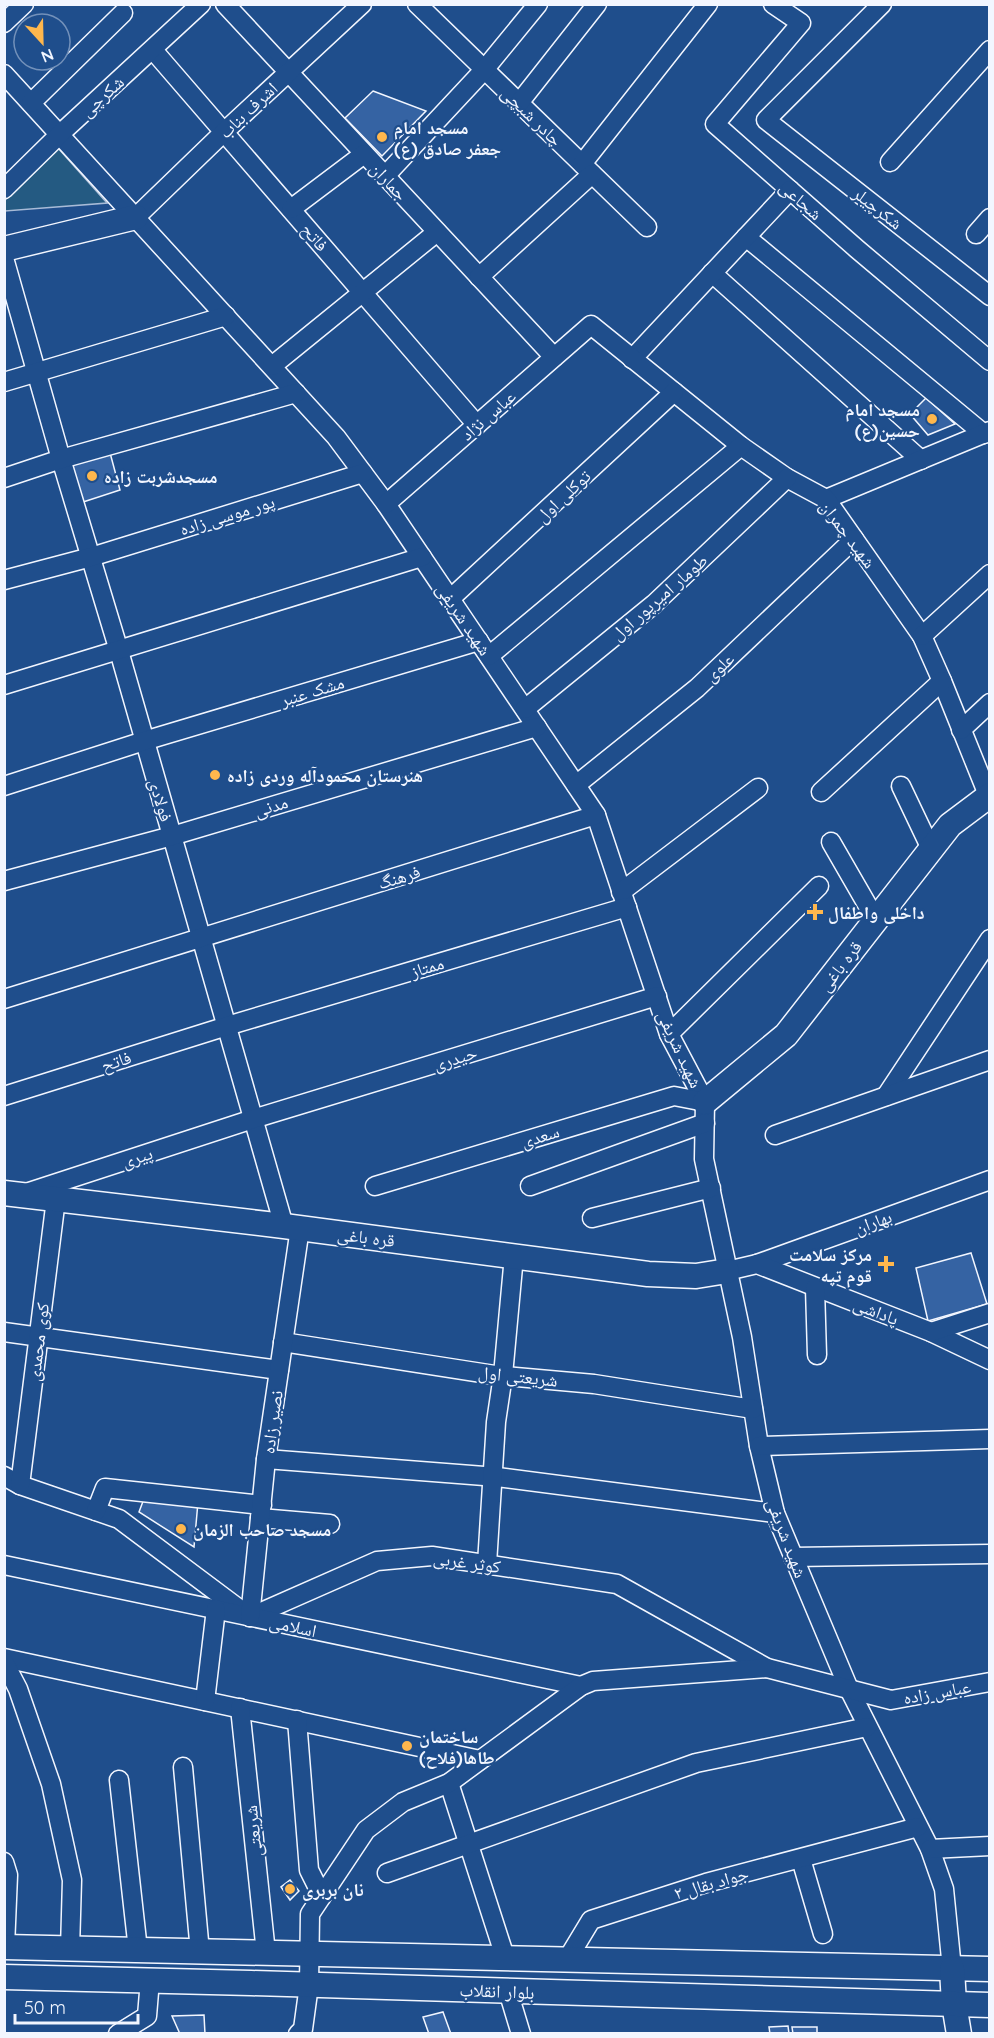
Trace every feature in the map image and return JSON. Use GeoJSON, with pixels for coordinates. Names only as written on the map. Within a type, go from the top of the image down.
{"type":"FeatureCollection","features":[{"type":"Feature","properties":{"kind":"main road"},"geometry":{"type":"LineString","coordinates":[[4,249],[136,217]]}},
{"type":"Feature","properties":{"kind":"main road","name":"قره باغی"},"geometry":{"type":"LineString","coordinates":[[705,1113],[786,1035],[950,825],[989,795]]}},
{"type":"Feature","properties":{"kind":"main road","name":"قره باغی"},"geometry":{"type":"LineString","coordinates":[[13,1194],[292,1227],[648,1274],[696,1276],[727,1271]]}},
{"type":"Feature","properties":{"kind":"main road","name":"بلوار انقلاب"},"geometry":{"type":"LineString","coordinates":[[5,1947],[990,1969]]}},
{"type":"Feature","properties":{"kind":"main road"},"geometry":{"type":"LineString","coordinates":[[952,1969],[959,2034]]}},
{"type":"Feature","properties":{"kind":"main road","name":"بلوار انقلاب"},"geometry":{"type":"LineString","coordinates":[[4,1977],[309,1984],[990,2006]]}},
{"type":"Feature","properties":{"kind":"street"},"geometry":{"type":"LineString","coordinates":[[4,22],[24,4]]}},
{"type":"Feature","properties":{"kind":"street","name":"شکرچی"},"geometry":{"type":"LineString","coordinates":[[4,189],[201,4]]}},
{"type":"Feature","properties":{"kind":"street","name":"جماران"},"geometry":{"type":"LineString","coordinates":[[225,4],[554,357]]}},
{"type":"Feature","properties":{"kind":"street","name":"اشرف بناب"},"geometry":{"type":"LineString","coordinates":[[136,217],[362,4]]}},
{"type":"Feature","properties":{"kind":"street","name":"چادر شبچی"},"geometry":{"type":"LineString","coordinates":[[417,4],[646,227]]}},
{"type":"Feature","properties":{"kind":"street"},"geometry":{"type":"LineString","coordinates":[[385,176],[484,70],[538,4]]}},
{"type":"Feature","properties":{"kind":"street"},"geometry":{"type":"LineString","coordinates":[[519,103],[597,4]]}},
{"type":"Feature","properties":{"kind":"street"},"geometry":{"type":"LineString","coordinates":[[479,277],[587,169],[708,4]]}},
{"type":"Feature","properties":{"kind":"street","name":"شجاعی"},"geometry":{"type":"LineString","coordinates":[[773,4],[801,22],[715,124],[990,362]]}},
{"type":"Feature","properties":{"kind":"street","name":"شکرچیلر"},"geometry":{"type":"LineString","coordinates":[[882,4],[766,120],[990,296]]}},
{"type":"Feature","properties":{"kind":"street"},"geometry":{"type":"LineString","coordinates":[[31,103],[123,13]]}},
{"type":"Feature","properties":{"kind":"street","name":"فاتح"},"geometry":{"type":"LineString","coordinates":[[153,50],[477,424]]}},
{"type":"Feature","properties":{"kind":"street"},"geometry":{"type":"LineString","coordinates":[[890,162],[990,50]]}},
{"type":"Feature","properties":{"kind":"street","name":"شهید شریفى"},"geometry":{"type":"LineString","coordinates":[[4,74],[336,437],[386,504],[596,815],[669,1034],[705,1113],[704,1159],[742,1337],[759,1446],[775,1514],[849,1689],[930,1849],[944,1889],[952,1969]]}},
{"type":"Feature","properties":{"kind":"street"},"geometry":{"type":"LineString","coordinates":[[291,209],[364,154]]}},
{"type":"Feature","properties":{"kind":"street"},"geometry":{"type":"LineString","coordinates":[[632,359],[790,190]]}},
{"type":"Feature","properties":{"kind":"street"},"geometry":{"type":"LineString","coordinates":[[976,234],[990,218]]}},
{"type":"Feature","properties":{"kind":"street"},"geometry":{"type":"LineString","coordinates":[[272,366],[437,232]]}},
{"type":"Feature","properties":{"kind":"street"},"geometry":{"type":"LineString","coordinates":[[746,237],[987,432],[826,499]]}},
{"type":"Feature","properties":{"kind":"street","name":"فولادی"},"geometry":{"type":"LineString","coordinates":[[4,258],[60,459],[119,651],[254,1119],[292,1227]]}},
{"type":"Feature","properties":{"kind":"street"},"geometry":{"type":"LineString","coordinates":[[712,273],[921,460]]}},
{"type":"Feature","properties":{"kind":"street"},"geometry":{"type":"LineString","coordinates":[[4,382],[226,316]]}},
{"type":"Feature","properties":{"kind":"street","name":"شهید چمران"},"geometry":{"type":"LineString","coordinates":[[591,325],[741,446],[788,478],[826,499],[922,636],[989,795]]}},
{"type":"Feature","properties":{"kind":"street","name":"عباس نژاد"},"geometry":{"type":"LineString","coordinates":[[386,504],[591,325]]}},
{"type":"Feature","properties":{"kind":"street","name":"توکلی اول"},"geometry":{"type":"LineString","coordinates":[[450,599],[674,392]]}},
{"type":"Feature","properties":{"kind":"street"},"geometry":{"type":"LineString","coordinates":[[4,478],[60,459],[297,393]]}},
{"type":"Feature","properties":{"kind":"street"},"geometry":{"type":"LineString","coordinates":[[484,648],[741,446]]}},
{"type":"Feature","properties":{"kind":"street","name":"پور موسی زاده"},"geometry":{"type":"LineString","coordinates":[[4,580],[91,557],[363,473]]}},
{"type":"Feature","properties":{"kind":"street","name":"طومار امیرپور اول"},"geometry":{"type":"LineString","coordinates":[[525,709],[654,604],[788,478]]}},
{"type":"Feature","properties":{"kind":"street","name":"علوی"},"geometry":{"type":"LineString","coordinates":[[576,785],[697,688],[854,539]]}},
{"type":"Feature","properties":{"kind":"street"},"geometry":{"type":"LineString","coordinates":[[4,685],[422,557]]}},
{"type":"Feature","properties":{"kind":"street"},"geometry":{"type":"LineString","coordinates":[[922,636],[990,574]]}},
{"type":"Feature","properties":{"kind":"street","name":"مشک عنبر"},"geometry":{"type":"LineString","coordinates":[[4,786],[144,741],[484,648]]}},
{"type":"Feature","properties":{"kind":"street"},"geometry":{"type":"LineString","coordinates":[[821,792],[942,681]]}},
{"type":"Feature","properties":{"kind":"street"},"geometry":{"type":"LineString","coordinates":[[961,729],[990,703]]}},
{"type":"Feature","properties":{"kind":"street","name":"مدنی"},"geometry":{"type":"LineString","coordinates":[[4,881],[172,836],[537,727]]}},
{"type":"Feature","properties":{"kind":"street"},"geometry":{"type":"LineString","coordinates":[[901,786],[932,849]]}},
{"type":"Feature","properties":{"kind":"street"},"geometry":{"type":"LineString","coordinates":[[624,900],[758,788]]}},
{"type":"Feature","properties":{"kind":"street","name":"فرهنگ"},"geometry":{"type":"LineString","coordinates":[[4,999],[596,815]]}},
{"type":"Feature","properties":{"kind":"street"},"geometry":{"type":"LineString","coordinates":[[831,842],[876,920]]}},
{"type":"Feature","properties":{"kind":"street"},"geometry":{"type":"LineString","coordinates":[[669,1034],[819,886]]}},
{"type":"Feature","properties":{"kind":"street","name":"ممتاز"},"geometry":{"type":"LineString","coordinates":[[227,1026],[624,900]]}},
{"type":"Feature","properties":{"kind":"street"},"geometry":{"type":"LineString","coordinates":[[886,1096],[990,939]]}},
{"type":"Feature","properties":{"kind":"street","name":"حیدری"},"geometry":{"type":"LineString","coordinates":[[254,1119],[657,996]]}},
{"type":"Feature","properties":{"kind":"street","name":"فاتح"},"geometry":{"type":"LineString","coordinates":[[4,1096],[227,1026]]}},
{"type":"Feature","properties":{"kind":"street"},"geometry":{"type":"LineString","coordinates":[[775,1135],[990,1060]]}},
{"type":"Feature","properties":{"kind":"street","name":"سعدی"},"geometry":{"type":"LineString","coordinates":[[375,1186],[674,1096],[705,1113]]}},
{"type":"Feature","properties":{"kind":"street"},"geometry":{"type":"LineString","coordinates":[[530,1186],[705,1113]]}},
{"type":"Feature","properties":{"kind":"street","name":"پیری"},"geometry":{"type":"LineString","coordinates":[[13,1194],[254,1119]]}},
{"type":"Feature","properties":{"kind":"street","name":"بهاران"},"geometry":{"type":"LineString","coordinates":[[757,1264],[990,1180]]}},
{"type":"Feature","properties":{"kind":"street"},"geometry":{"type":"LineString","coordinates":[[592,1218],[711,1188]]}},
{"type":"Feature","properties":{"kind":"street","name":"کوی محمدی"},"geometry":{"type":"LineString","coordinates":[[12,1481],[39,1335],[56,1199]]}},
{"type":"Feature","properties":{"kind":"street","name":"نصیر زاده"},"geometry":{"type":"LineString","coordinates":[[250,1617],[266,1459],[283,1342],[292,1227]]}},
{"type":"Feature","properties":{"kind":"street"},"geometry":{"type":"LineString","coordinates":[[487,1564],[496,1422],[503,1375],[514,1256]]}},
{"type":"Feature","properties":{"kind":"street"},"geometry":{"type":"LineString","coordinates":[[727,1271],[757,1264]]}},
{"type":"Feature","properties":{"kind":"street","name":"پاداشی"},"geometry":{"type":"LineString","coordinates":[[757,1264],[931,1332],[990,1360]]}},
{"type":"Feature","properties":{"kind":"street"},"geometry":{"type":"LineString","coordinates":[[815,1288],[817,1355]]}},
{"type":"Feature","properties":{"kind":"street"},"geometry":{"type":"LineString","coordinates":[[931,1332],[990,1313]]}},
{"type":"Feature","properties":{"kind":"street"},"geometry":{"type":"LineString","coordinates":[[4,1332],[39,1335],[279,1370]]}},
{"type":"Feature","properties":{"kind":"street","name":"شریعتی اول"},"geometry":{"type":"LineString","coordinates":[[283,1342],[503,1375],[594,1384],[753,1409]]}},
{"type":"Feature","properties":{"kind":"street"},"geometry":{"type":"LineString","coordinates":[[759,1446],[990,1439]]}},
{"type":"Feature","properties":{"kind":"street"},"geometry":{"type":"LineString","coordinates":[[266,1459],[492,1477],[775,1514]]}},
{"type":"Feature","properties":{"kind":"street"},"geometry":{"type":"LineString","coordinates":[[12,1481],[119,1519],[250,1617]]}},
{"type":"Feature","properties":{"kind":"street"},"geometry":{"type":"LineString","coordinates":[[96,1511],[105,1488],[261,1511],[330,1524]]}},
{"type":"Feature","properties":{"kind":"street"},"geometry":{"type":"LineString","coordinates":[[793,1557],[990,1554]]}},
{"type":"Feature","properties":{"kind":"street","name":"کوثر غربی"},"geometry":{"type":"LineString","coordinates":[[250,1617],[377,1561],[432,1556],[617,1584],[767,1668],[849,1689]]}},
{"type":"Feature","properties":{"kind":"street","name":"اسلامی"},"geometry":{"type":"LineString","coordinates":[[4,1565],[581,1686]]}},
{"type":"Feature","properties":{"kind":"street"},"geometry":{"type":"LineString","coordinates":[[205,1701],[216,1609]]}},
{"type":"Feature","properties":{"kind":"street"},"geometry":{"type":"LineString","coordinates":[[70,1949],[72,1880],[51,1784],[11,1691],[4,1660],[480,1760]]}},
{"type":"Feature","properties":{"kind":"street","name":"اسلامی"},"geometry":{"type":"LineString","coordinates":[[298,2034],[303,2029],[309,1984],[310,1914],[366,1830],[403,1802],[449,1783],[581,1686],[593,1681],[767,1668]]}},
{"type":"Feature","properties":{"kind":"street","name":"عباس زاده"},"geometry":{"type":"LineString","coordinates":[[849,1689],[891,1700],[990,1682]]}},
{"type":"Feature","properties":{"kind":"street","name":"شریعتی"},"geometry":{"type":"LineString","coordinates":[[240,1708],[266,1953]]}},
{"type":"Feature","properties":{"kind":"street"},"geometry":{"type":"LineString","coordinates":[[297,1720],[309,1870],[322,1896]]}},
{"type":"Feature","properties":{"kind":"street"},"geometry":{"type":"LineString","coordinates":[[387,1873],[696,1763],[867,1727]]}},
{"type":"Feature","properties":{"kind":"street"},"geometry":{"type":"LineString","coordinates":[[183,1767],[200,1952]]}},
{"type":"Feature","properties":{"kind":"street"},"geometry":{"type":"LineString","coordinates":[[119,1780],[138,1950]]}},
{"type":"Feature","properties":{"kind":"street"},"geometry":{"type":"LineString","coordinates":[[449,1783],[505,1957]]}},
{"type":"Feature","properties":{"kind":"street","name":"جواد بقال ۲"},"geometry":{"type":"LineString","coordinates":[[568,1958],[591,1920],[706,1883],[918,1827]]}},
{"type":"Feature","properties":{"kind":"street"},"geometry":{"type":"LineString","coordinates":[[930,1849],[990,1846]]}},
{"type":"Feature","properties":{"kind":"street"},"geometry":{"type":"LineString","coordinates":[[801,1859],[823,1934]]}},
{"type":"Feature","properties":{"kind":"street"},"geometry":{"type":"LineString","coordinates":[[4,1862],[8,1875],[5,1947]]}},
{"type":"Feature","properties":{"kind":"street"},"geometry":{"type":"LineString","coordinates":[[118,2034],[147,2016],[150,1980]]}},
{"type":"Feature","properties":{"kind":"street"},"geometry":{"type":"LineString","coordinates":[[508,1991],[521,2034]]}},
{"type":"Feature","properties":{"kind":"shaded area"},"geometry":{"type":"Polygon","coordinates":[[[58,148],[107,203],[5,211],[5,200],[58,148]]]}},
{"type":"Feature","properties":{"kind":"building","name":"مسجد امام جعفر صادق (ع)"},"geometry":{"type":"Polygon","coordinates":[[[373,91],[426,111],[382,156],[345,118],[373,91]]]}},
{"type":"Feature","properties":{"kind":"building","name":"مسجد امام حسین(ع)"},"geometry":{"type":"Polygon","coordinates":[[[926,398],[955,424],[928,435],[910,414],[926,398]]]}},
{"type":"Feature","properties":{"kind":"building","name":"مسجدشربت زاده"},"geometry":{"type":"Polygon","coordinates":[[[109,449],[120,490],[77,504],[64,462],[109,449]]]}},
{"type":"Feature","properties":{"kind":"building"},"geometry":{"type":"Polygon","coordinates":[[[971,1253],[987,1304],[928,1321],[916,1268],[971,1253]]]}},
{"type":"Feature","properties":{"kind":"building","name":"مسجد صاحب الزمان"},"geometry":{"type":"Polygon","coordinates":[[[145,1496],[198,1502],[194,1547],[139,1512],[145,1496]]]}},
{"type":"Feature","properties":{"kind":"building","name":"نان بربری"},"geometry":{"type":"Polygon","coordinates":[[[290,1880],[299,1891],[290,1900],[281,1887],[290,1880]]]}},
{"type":"Feature","properties":{"kind":"building"},"geometry":{"type":"Polygon","coordinates":[[[443,2012],[451,2034],[429,2034],[423,2017],[443,2012]]]}},
{"type":"Feature","properties":{"kind":"building"},"geometry":{"type":"Polygon","coordinates":[[[204,2015],[205,2034],[180,2034],[172,2016],[204,2015]]]}},
{"type":"Feature","properties":{"kind":"building"},"geometry":{"type":"Polygon","coordinates":[[[788,2026],[789,2034],[770,2034],[769,2027],[788,2026]]]}},
{"type":"Feature","properties":{"kind":"building"},"geometry":{"type":"Polygon","coordinates":[[[792,2027],[817,2027],[817,2034],[793,2034],[792,2027]]]}},
{"type":"Feature","properties":{"kind":"place","name":"مسجد امام جعفر صادق (ع)"},"geometry":{"type":"Point","coordinates":[382,137]}},
{"type":"Feature","properties":{"kind":"place","name":"مسجد امام حسین(ع)"},"geometry":{"type":"Point","coordinates":[932,419]}},
{"type":"Feature","properties":{"kind":"place","name":"مسجدشربت زاده"},"geometry":{"type":"Point","coordinates":[92,476]}},
{"type":"Feature","properties":{"kind":"place","name":"هنرستان محمودآله وردی زاده"},"geometry":{"type":"Point","coordinates":[215,775]}},
{"type":"Feature","properties":{"kind":"place","name":"داخلی واطفال"},"geometry":{"type":"Point","coordinates":[815,912]}},
{"type":"Feature","properties":{"kind":"place","name":"مرکز سلامت قوم تپه"},"geometry":{"type":"Point","coordinates":[886,1264]}},
{"type":"Feature","properties":{"kind":"place","name":"مسجد صاحب الزمان"},"geometry":{"type":"Point","coordinates":[181,1529]}},
{"type":"Feature","properties":{"kind":"place","name":"ساختمان طاها(فلاح)"},"geometry":{"type":"Point","coordinates":[407,1746]}},
{"type":"Feature","properties":{"kind":"place","name":"نان بربری"},"geometry":{"type":"Point","coordinates":[290,1889]}}]}
